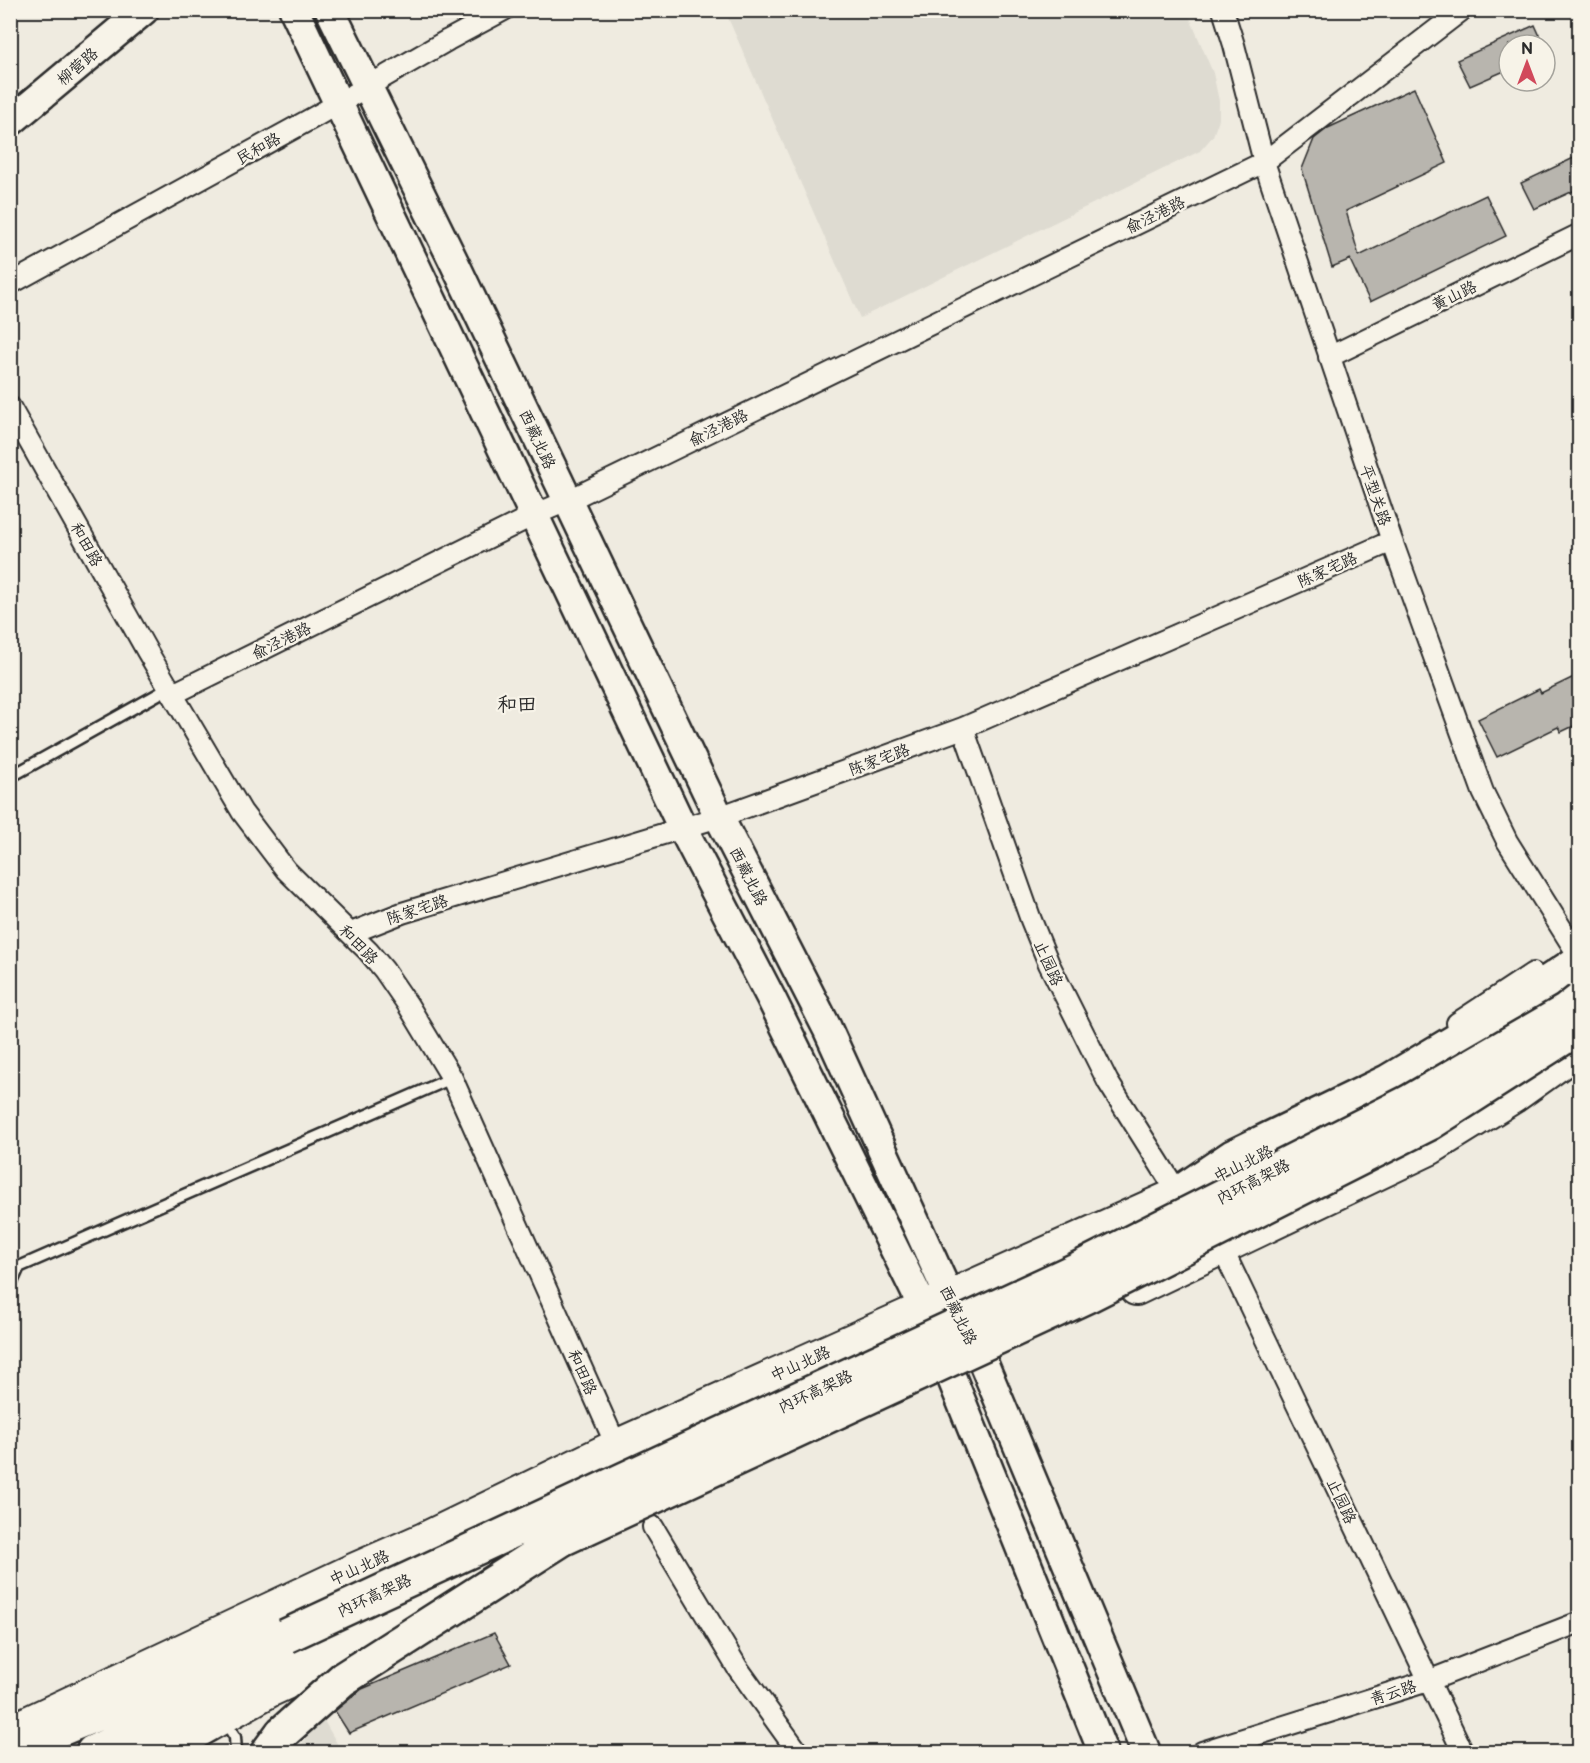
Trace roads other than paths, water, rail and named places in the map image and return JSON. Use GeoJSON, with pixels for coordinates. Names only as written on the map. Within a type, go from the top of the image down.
{"type":"FeatureCollection","features":[{"type":"Feature","properties":{"kind":"highway"},"geometry":{"type":"LineString","coordinates":[[1173,1189],[1234,1156],[1389,1081],[1493,1019],[1578,961]]}},
{"type":"Feature","properties":{"kind":"highway","name":"内环高架路"},"geometry":{"type":"LineString","coordinates":[[35,1752],[1076,1270],[1409,1102],[1566,1011],[1580,1000]]}},
{"type":"Feature","properties":{"kind":"highway","name":"内环高架路"},"geometry":{"type":"LineString","coordinates":[[93,1752],[562,1539],[1121,1279],[1430,1123],[1580,1027]]}},
{"type":"Feature","properties":{"kind":"highway"},"geometry":{"type":"LineString","coordinates":[[268,1752],[282,1733],[343,1679],[562,1539]]}},
{"type":"Feature","properties":{"kind":"highway"},"geometry":{"type":"LineString","coordinates":[[10,1750],[286,1636]]}},
{"type":"Feature","properties":{"kind":"main road","name":"柳营路"},"geometry":{"type":"LineString","coordinates":[[10,122],[144,10]]}},
{"type":"Feature","properties":{"kind":"main road","name":"西藏北路"},"geometry":{"type":"LineString","coordinates":[[294,10],[683,829],[771,998],[936,1301],[983,1362],[1146,1752]]}},
{"type":"Feature","properties":{"kind":"main road","name":"西藏北路"},"geometry":{"type":"LineString","coordinates":[[330,10],[719,817],[827,1028],[936,1301],[951,1376],[1102,1752]]}},
{"type":"Feature","properties":{"kind":"main road","name":"中山北路"},"geometry":{"type":"LineString","coordinates":[[10,1731],[424,1539],[616,1446],[1401,1086],[1499,1030],[1578,961]]}},
{"type":"Feature","properties":{"kind":"main road"},"geometry":{"type":"LineString","coordinates":[[173,1749],[269,1690],[650,1521],[1431,1148],[1513,1097],[1580,1048]]}},
{"type":"Feature","properties":{"kind":"main road"},"geometry":{"type":"LineString","coordinates":[[10,1714],[289,1589],[351,1571]]}},
{"type":"Feature","properties":{"kind":"street","name":"民和路"},"geometry":{"type":"LineString","coordinates":[[10,284],[504,10]]}},
{"type":"Feature","properties":{"kind":"street","name":"平型关路"},"geometry":{"type":"LineString","coordinates":[[1224,10],[1264,162],[1329,357],[1392,541],[1492,812],[1578,961]]}},
{"type":"Feature","properties":{"kind":"street","name":"俞泾港路"},"geometry":{"type":"LineString","coordinates":[[171,691],[1264,162],[1462,10]]}},
{"type":"Feature","properties":{"kind":"street","name":"黄山路"},"geometry":{"type":"LineString","coordinates":[[1329,357],[1580,234]]}},
{"type":"Feature","properties":{"kind":"street","name":"和田路"},"geometry":{"type":"LineString","coordinates":[[10,407],[171,691],[255,830],[286,870],[351,933],[384,969],[452,1078],[650,1521],[737,1667],[798,1752]]}},
{"type":"Feature","properties":{"kind":"street","name":"陈家宅路"},"geometry":{"type":"LineString","coordinates":[[351,933],[402,913],[719,817],[963,728],[1392,541]]}},
{"type":"Feature","properties":{"kind":"street","name":"止园路"},"geometry":{"type":"LineString","coordinates":[[963,728],[1031,920],[1049,964],[1108,1082],[1173,1189]]}},
{"type":"Feature","properties":{"kind":"street","name":"止园路"},"geometry":{"type":"LineString","coordinates":[[1221,1248],[1463,1752]]}},
{"type":"Feature","properties":{"kind":"street","name":"青云路"},"geometry":{"type":"LineString","coordinates":[[1202,1752],[1428,1681],[1580,1622]]}},
{"type":"Feature","properties":{"kind":"lane"},"geometry":{"type":"LineString","coordinates":[[10,777],[171,691]]}},
{"type":"Feature","properties":{"kind":"lane"},"geometry":{"type":"LineString","coordinates":[[10,1287],[19,1267],[452,1078]]}},
{"type":"Feature","properties":{"kind":"lane"},"geometry":{"type":"LineString","coordinates":[[222,1718],[235,1737],[236,1752]]}},
{"type":"Feature","properties":{"kind":"district","name":"和田"},"geometry":{"type":"Point","coordinates":[517,704]}}]}
